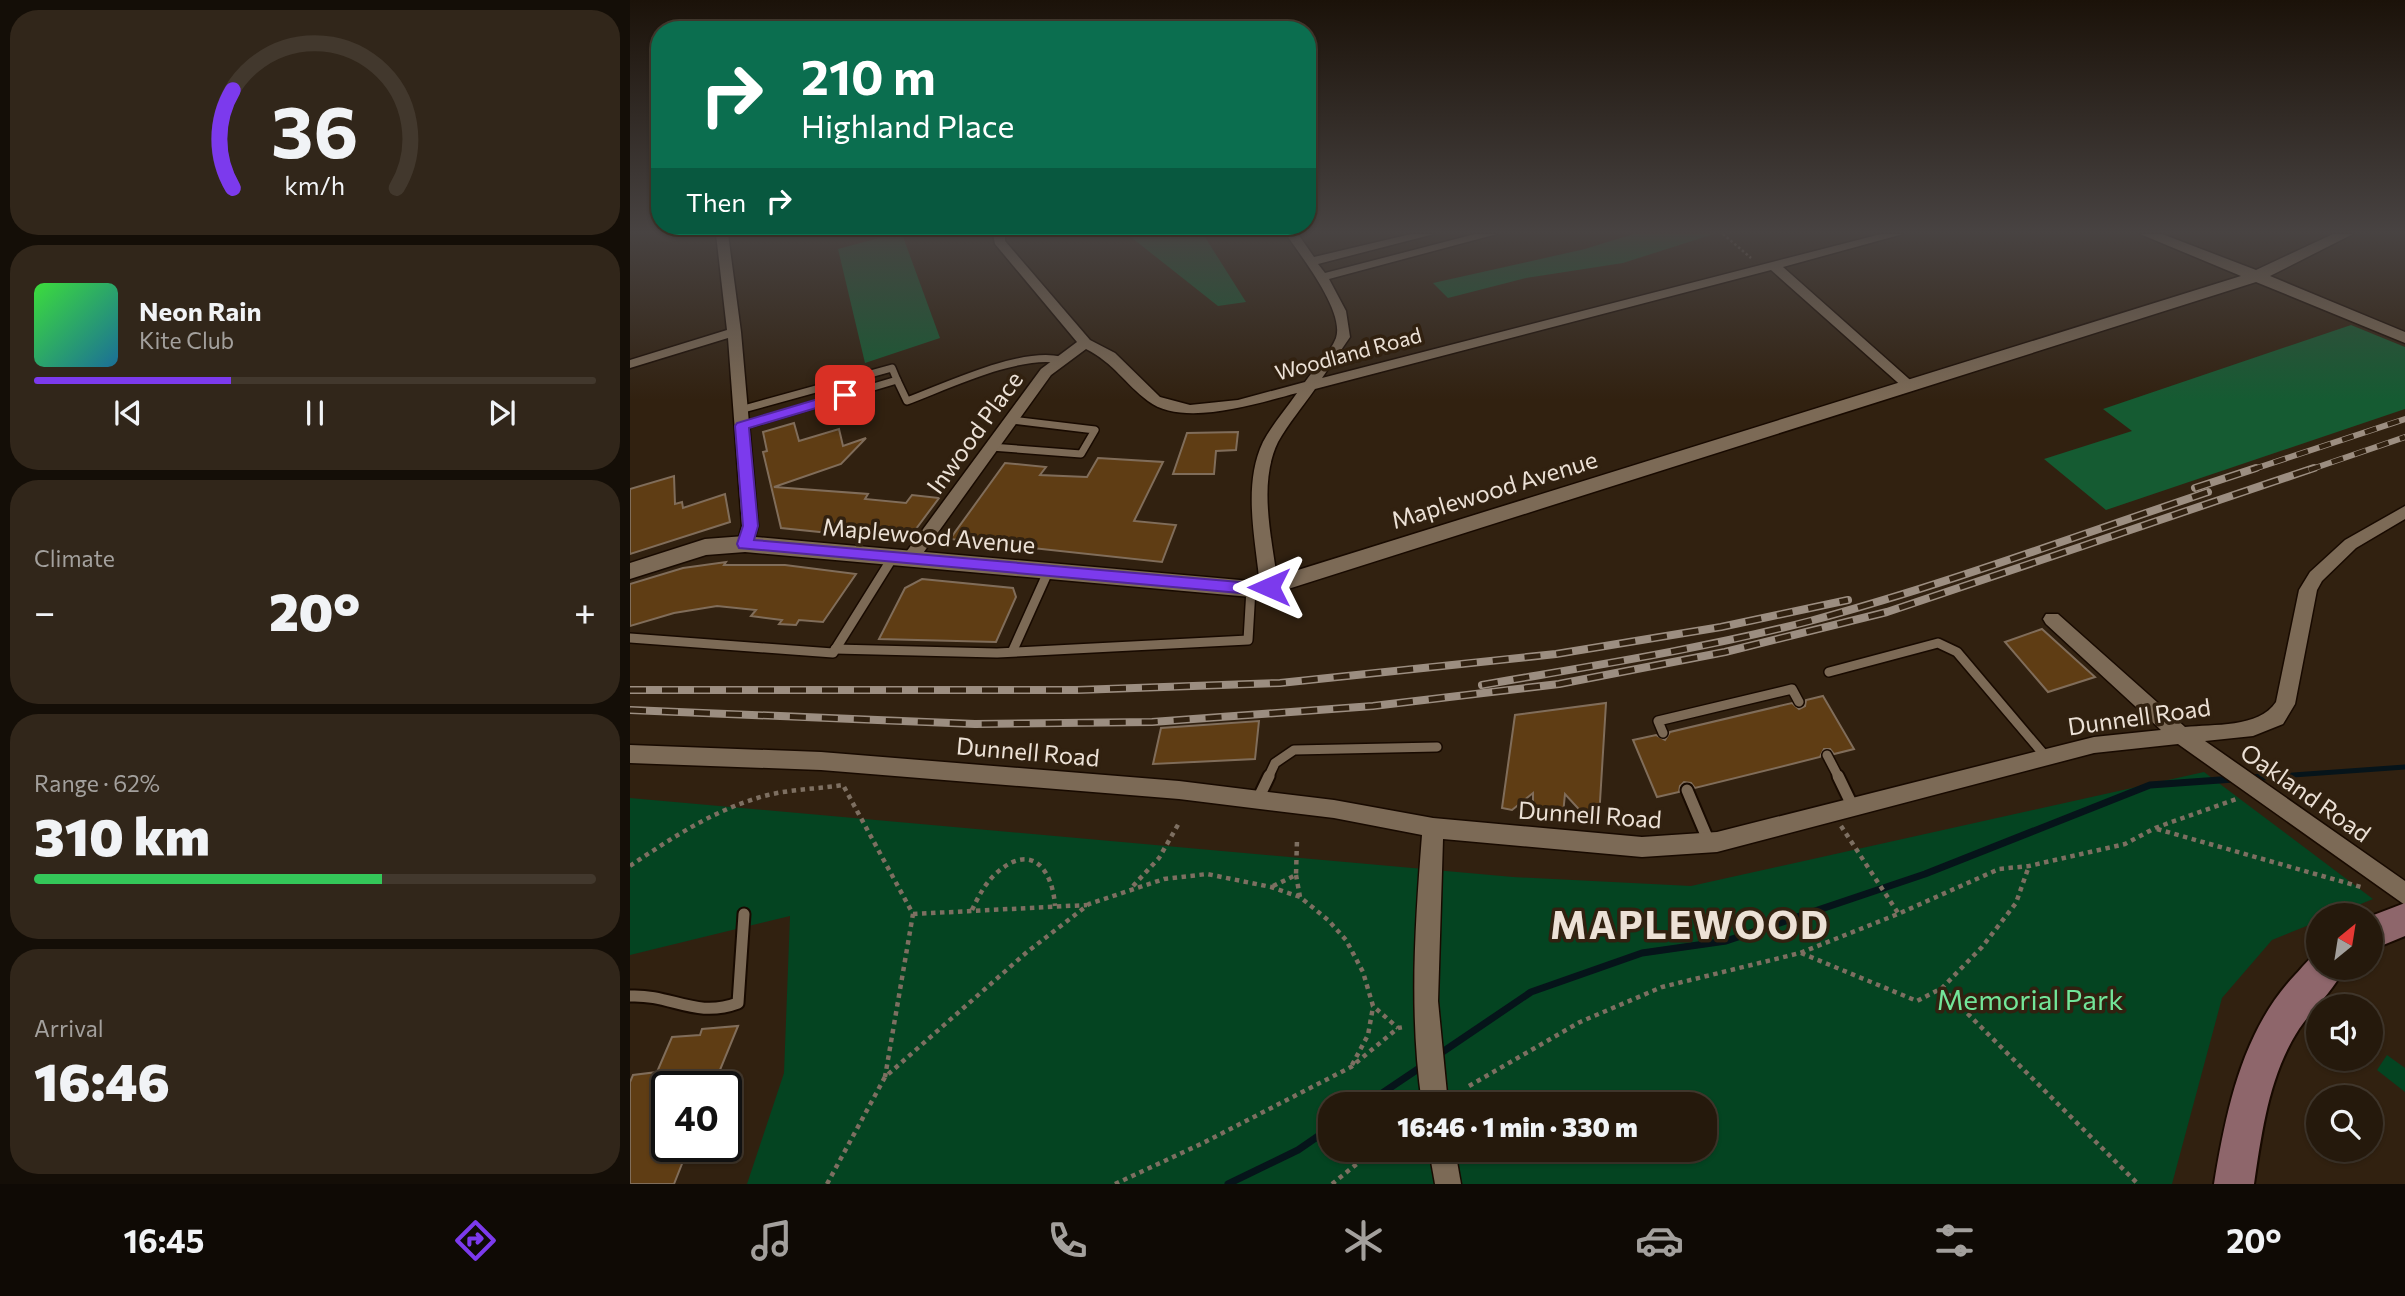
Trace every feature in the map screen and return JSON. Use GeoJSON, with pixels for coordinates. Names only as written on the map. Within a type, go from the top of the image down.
{"type":"FeatureCollection","features":[{"type":"Feature","properties":{"kind":"main road"},"geometry":{"type":"LineString","coordinates":[[2384,928],[2405,919]]}},
{"type":"Feature","properties":{"kind":"main road"},"geometry":{"type":"LineString","coordinates":[[2234,1184],[2244,1114],[2261,1063],[2279,1026],[2313,980]]}},
{"type":"Feature","properties":{"kind":"street"},"geometry":{"type":"LineString","coordinates":[[729,289],[750,526],[745,544]]}},
{"type":"Feature","properties":{"kind":"street","name":"Woodland Road"},"geometry":{"type":"LineString","coordinates":[[1040,289],[1085,343],[1110,356],[1146,394],[1163,404],[1190,410],[1218,408],[1684,289]]}},
{"type":"Feature","properties":{"kind":"street"},"geometry":{"type":"LineString","coordinates":[[1260,588],[1262,461],[1270,442],[1343,337],[1345,327],[1328,289]]}},
{"type":"Feature","properties":{"kind":"street"},"geometry":{"type":"LineString","coordinates":[[1800,289],[1910,386]]}},
{"type":"Feature","properties":{"kind":"street","name":"Maplewood Avenue"},"geometry":{"type":"LineString","coordinates":[[630,571],[705,547],[745,544],[1048,572],[1260,588],[2215,289]]}},
{"type":"Feature","properties":{"kind":"street"},"geometry":{"type":"LineString","coordinates":[[2289,289],[2405,338]]}},
{"type":"Feature","properties":{"kind":"street"},"geometry":{"type":"LineString","coordinates":[[630,364],[734,332]]}},
{"type":"Feature","properties":{"kind":"street","name":"Inwood Place"},"geometry":{"type":"LineString","coordinates":[[901,558],[991,447],[1046,372],[1085,343]]}},
{"type":"Feature","properties":{"kind":"street","name":"Dunnell Road"},"geometry":{"type":"LineString","coordinates":[[630,754],[821,761],[1165,789],[1334,809],[1433,828],[1642,846],[1709,842],[2094,745],[2253,727],[2276,719],[2285,704],[2308,590],[2314,578],[2339,552],[2405,512]]}},
{"type":"Feature","properties":{"kind":"street","name":"Oakland Road"},"geometry":{"type":"LineString","coordinates":[[2052,619],[2180,735],[2210,756],[2251,792],[2405,894]]}},
{"type":"Feature","properties":{"kind":"street"},"geometry":{"type":"LineString","coordinates":[[1433,828],[1425,940],[1410,1030],[1433,1092]]}},
{"type":"Feature","properties":{"kind":"street"},"geometry":{"type":"LineString","coordinates":[[1444,1162],[1448,1184]]}},
{"type":"Feature","properties":{"kind":"lane"},"geometry":{"type":"LineString","coordinates":[[740,410],[891,368],[907,401],[996,368],[1046,357],[1060,360]]}},
{"type":"Feature","properties":{"kind":"lane"},"geometry":{"type":"LineString","coordinates":[[742,426],[897,380]]}},
{"type":"Feature","properties":{"kind":"lane"},"geometry":{"type":"LineString","coordinates":[[991,447],[1081,454],[1095,430],[1011,421]]}},
{"type":"Feature","properties":{"kind":"lane"},"geometry":{"type":"LineString","coordinates":[[630,638],[833,653],[901,558]]}},
{"type":"Feature","properties":{"kind":"lane"},"geometry":{"type":"LineString","coordinates":[[1013,650],[1048,572]]}},
{"type":"Feature","properties":{"kind":"lane"},"geometry":{"type":"LineString","coordinates":[[835,649],[997,653],[1013,650],[1248,640],[1260,588]]}},
{"type":"Feature","properties":{"kind":"lane"},"geometry":{"type":"LineString","coordinates":[[1829,672],[1930,645],[1947,645],[1957,652],[2046,757]]}},
{"type":"Feature","properties":{"kind":"lane"},"geometry":{"type":"LineString","coordinates":[[1663,733],[1658,721],[1792,688],[1799,702]]}},
{"type":"Feature","properties":{"kind":"lane"},"geometry":{"type":"LineString","coordinates":[[1258,799],[1275,763],[1294,750],[1437,747]]}},
{"type":"Feature","properties":{"kind":"lane"},"geometry":{"type":"LineString","coordinates":[[1827,755],[1853,807]]}},
{"type":"Feature","properties":{"kind":"lane"},"geometry":{"type":"LineString","coordinates":[[1688,790],[1709,842]]}},
{"type":"Feature","properties":{"kind":"lane"},"geometry":{"type":"LineString","coordinates":[[630,996],[644,994],[718,1010],[738,1003],[744,914]]}},
{"type":"Feature","properties":{"kind":"path"},"geometry":{"type":"LineString","coordinates":[[630,866],[726,809],[769,794],[844,785],[913,914],[884,1077],[827,1184]]}},
{"type":"Feature","properties":{"kind":"path"},"geometry":{"type":"LineString","coordinates":[[1469,1086],[1580,1022],[1662,987],[1800,953],[1898,914],[1999,869],[2029,866],[2125,844],[2155,828],[2251,792]]}},
{"type":"Feature","properties":{"kind":"path"},"geometry":{"type":"LineString","coordinates":[[1132,888],[1159,858],[1179,823]]}},
{"type":"Feature","properties":{"kind":"path"},"geometry":{"type":"LineString","coordinates":[[2155,828],[2365,888]]}},
{"type":"Feature","properties":{"kind":"path"},"geometry":{"type":"LineString","coordinates":[[1297,840],[1296,875],[1300,897]]}},
{"type":"Feature","properties":{"kind":"path"},"geometry":{"type":"LineString","coordinates":[[1851,843],[1898,914]]}},
{"type":"Feature","properties":{"kind":"path"},"geometry":{"type":"LineString","coordinates":[[972,910],[988,881],[1001,869],[1023,859],[1039,861],[1050,873],[1055,892],[1055,907]]}},
{"type":"Feature","properties":{"kind":"path"},"geometry":{"type":"LineString","coordinates":[[1800,953],[1917,1000],[1942,988],[1982,947],[2017,904],[2029,866]]}},
{"type":"Feature","properties":{"kind":"path"},"geometry":{"type":"LineString","coordinates":[[913,914],[1089,904],[1164,879],[1207,874],[1271,887],[1300,897],[1328,920],[1346,940],[1363,972],[1373,1006],[1368,1035],[1351,1067]]}},
{"type":"Feature","properties":{"kind":"path"},"geometry":{"type":"LineString","coordinates":[[1271,887],[1296,875]]}},
{"type":"Feature","properties":{"kind":"path"},"geometry":{"type":"LineString","coordinates":[[884,1077],[1027,951],[1089,904]]}},
{"type":"Feature","properties":{"kind":"path"},"geometry":{"type":"LineString","coordinates":[[1942,988],[2138,1184]]}},
{"type":"Feature","properties":{"kind":"path"},"geometry":{"type":"LineString","coordinates":[[1115,1184],[1203,1143],[1351,1067],[1410,1030],[1373,1006]]}},
{"type":"Feature","properties":{"kind":"path"},"geometry":{"type":"LineString","coordinates":[[1332,1184],[1359,1162]]}},
{"type":"Feature","properties":{"kind":"green space"},"geometry":{"type":"Polygon","coordinates":[[[848,289],[922,289],[940,338],[865,363],[848,289]]]}},
{"type":"Feature","properties":{"kind":"green space"},"geometry":{"type":"Polygon","coordinates":[[[1197,289],[1238,289],[1246,302],[1218,306],[1197,289]]]}},
{"type":"Feature","properties":{"kind":"green space"},"geometry":{"type":"Polygon","coordinates":[[[1439,289],[1482,289],[1448,298],[1439,289]]]}},
{"type":"Feature","properties":{"kind":"green space"},"geometry":{"type":"Polygon","coordinates":[[[2351,325],[2405,347],[2405,409],[2106,510],[2044,459],[2132,431],[2103,409],[2351,325]]]}},
{"type":"Feature","properties":{"kind":"green space","name":"Memorial Park"},"geometry":{"type":"Polygon","coordinates":[[[2204,772],[2373,899],[2363,903],[2306,903],[2306,926],[2272,940],[2222,998],[2172,1184],[747,1184],[784,1073],[790,916],[630,955],[630,798],[1513,877],[1691,886],[2204,772]]]}},
{"type":"Feature","properties":{"kind":"green space"},"geometry":{"type":"Polygon","coordinates":[[[2387,1055],[2405,1068],[2405,1092],[2378,1071],[2383,1071],[2383,1061],[2387,1055]]]}},
{"type":"Feature","properties":{"kind":"building"},"geometry":{"type":"Polygon","coordinates":[[[794,423],[799,441],[839,429],[843,446],[866,438],[841,464],[774,487],[868,494],[865,499],[906,503],[912,495],[939,498],[907,541],[781,528],[763,452],[767,451],[763,432],[794,423]]]}},
{"type":"Feature","properties":{"kind":"building"},"geometry":{"type":"Polygon","coordinates":[[[1238,432],[1236,450],[1216,451],[1214,474],[1173,474],[1187,433],[1238,432]]]}},
{"type":"Feature","properties":{"kind":"building"},"geometry":{"type":"Polygon","coordinates":[[[1098,458],[1163,462],[1134,521],[1176,525],[1162,562],[950,539],[1005,463],[1046,467],[1040,475],[1087,477],[1098,458]]]}},
{"type":"Feature","properties":{"kind":"building"},"geometry":{"type":"Polygon","coordinates":[[[674,476],[675,504],[682,502],[683,508],[725,494],[730,522],[630,554],[630,489],[674,476]]]}},
{"type":"Feature","properties":{"kind":"building"},"geometry":{"type":"Polygon","coordinates":[[[726,562],[724,565],[785,565],[856,574],[823,622],[799,620],[796,625],[779,624],[782,620],[751,616],[756,610],[717,606],[674,613],[630,626],[630,584],[683,568],[726,562]]]}},
{"type":"Feature","properties":{"kind":"building"},"geometry":{"type":"Polygon","coordinates":[[[922,579],[1013,588],[1016,597],[996,642],[879,639],[905,588],[922,579]]]}},
{"type":"Feature","properties":{"kind":"building"},"geometry":{"type":"Polygon","coordinates":[[[2042,629],[2095,677],[2048,692],[2005,642],[2042,629]]]}},
{"type":"Feature","properties":{"kind":"building"},"geometry":{"type":"Polygon","coordinates":[[[1823,696],[1854,749],[1834,754],[1830,749],[1824,749],[1820,757],[1695,788],[1691,783],[1684,782],[1679,792],[1657,797],[1633,740],[1656,735],[1665,740],[1670,732],[1792,703],[1799,709],[1805,706],[1806,700],[1823,696]]]}},
{"type":"Feature","properties":{"kind":"building"},"geometry":{"type":"Polygon","coordinates":[[[1606,703],[1599,818],[1586,817],[1565,794],[1563,814],[1533,811],[1533,793],[1512,810],[1502,808],[1515,715],[1606,703]]]}},
{"type":"Feature","properties":{"kind":"building"},"geometry":{"type":"Polygon","coordinates":[[[1259,721],[1255,759],[1153,764],[1161,728],[1259,721]]]}},
{"type":"Feature","properties":{"kind":"building"},"geometry":{"type":"Polygon","coordinates":[[[738,1026],[720,1071],[657,1071],[672,1037],[700,1035],[702,1029],[738,1026]]]}},
{"type":"Feature","properties":{"kind":"building"},"geometry":{"type":"Polygon","coordinates":[[[651,1073],[651,1162],[683,1162],[674,1184],[630,1184],[630,1082],[633,1075],[651,1073]]]}},
{"type":"Feature","properties":{"kind":"waterway"},"geometry":{"type":"LineString","coordinates":[[2273,776],[2251,778],[2405,767]]}},
{"type":"Feature","properties":{"kind":"waterway"},"geometry":{"type":"LineString","coordinates":[[1438,1055],[1531,992],[1642,953],[1726,941],[1925,874],[2150,785],[2234,779]]}},
{"type":"Feature","properties":{"kind":"waterway"},"geometry":{"type":"LineString","coordinates":[[1384,1092],[1421,1067]]}},
{"type":"Feature","properties":{"kind":"waterway"},"geometry":{"type":"LineString","coordinates":[[1228,1184],[1298,1150],[1318,1136]]}},
{"type":"Feature","properties":{"kind":"railway"},"geometry":{"type":"LineString","coordinates":[[2251,470],[2405,419]]}},
{"type":"Feature","properties":{"kind":"railway"},"geometry":{"type":"LineString","coordinates":[[2309,470],[2405,437]]}},
{"type":"Feature","properties":{"kind":"railway"},"geometry":{"type":"LineString","coordinates":[[2195,488],[2256,468]]}},
{"type":"Feature","properties":{"kind":"railway"},"geometry":{"type":"LineString","coordinates":[[630,710],[975,724],[1152,722],[1373,706],[1559,684],[1725,652],[1887,612],[2314,468]]}},
{"type":"Feature","properties":{"kind":"railway"},"geometry":{"type":"LineString","coordinates":[[1482,685],[1687,649],[1810,621],[1960,576],[2208,492]]}},
{"type":"Feature","properties":{"kind":"railway"},"geometry":{"type":"LineString","coordinates":[[630,690],[1077,690],[1280,683],[1556,654],[1721,627],[1848,600]]}},
{"type":"Feature","properties":{"kind":"district","name":"MAPLEWOOD"},"geometry":{"type":"Point","coordinates":[1690,923]}},
{"type":"Feature","properties":{"kind":"route"},"geometry":{"type":"LineString","coordinates":[[845,395],[742,426],[750,526],[745,544],[1251,589],[1269,587]]}}]}
